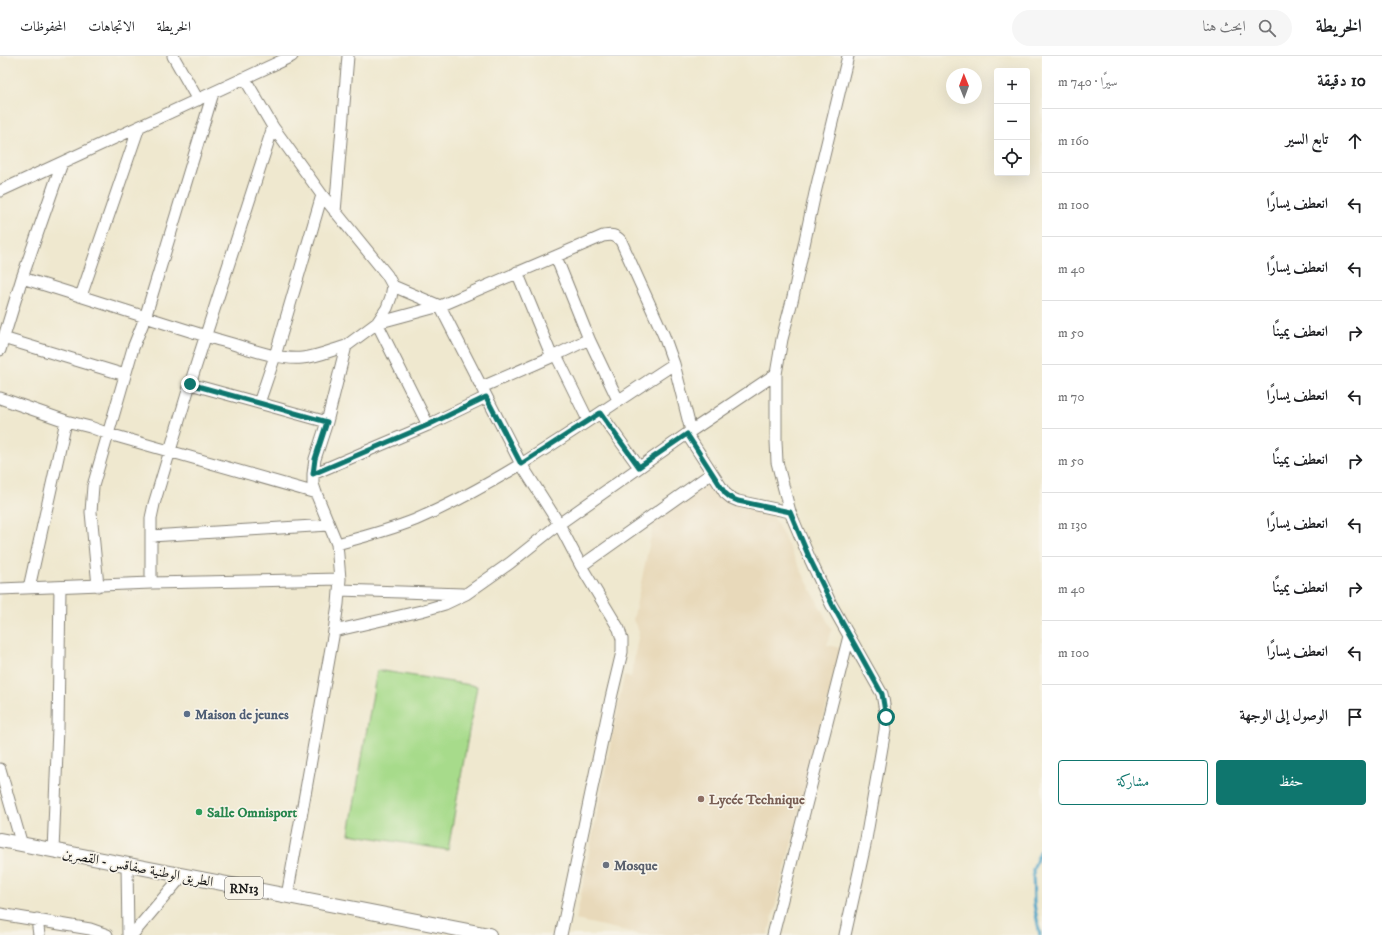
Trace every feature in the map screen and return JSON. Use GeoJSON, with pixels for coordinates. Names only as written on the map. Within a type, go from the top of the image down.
{"type":"FeatureCollection","features":[{"type":"Feature","properties":{"kind":"main road","name":"الطريق الوطنية صفاقس - القصرين"},"geometry":{"type":"LineString","coordinates":[[0,840],[287,896],[455,932],[489,935]]}},
{"type":"Feature","properties":{"kind":"street"},"geometry":{"type":"LineString","coordinates":[[173,56],[198,100]]}},
{"type":"Feature","properties":{"kind":"street"},"geometry":{"type":"LineString","coordinates":[[0,191],[140,128],[292,56]]}},
{"type":"Feature","properties":{"kind":"street"},"geometry":{"type":"LineString","coordinates":[[335,212],[348,56]]}},
{"type":"Feature","properties":{"kind":"street"},"geometry":{"type":"LineString","coordinates":[[845,935],[865,844],[886,717],[882,694],[832,604],[809,557],[790,512],[782,486],[777,455],[776,374],[782,339],[793,297],[815,193],[848,56]]}},
{"type":"Feature","properties":{"kind":"street"},"geometry":{"type":"LineString","coordinates":[[22,278],[145,318],[275,356],[303,358],[346,346],[377,323],[392,297],[393,286],[388,275],[322,195],[273,127],[245,78]]}},
{"type":"Feature","properties":{"kind":"street"},"geometry":{"type":"LineString","coordinates":[[98,586],[91,512],[93,486],[125,375],[137,337],[145,318],[213,93]]}},
{"type":"Feature","properties":{"kind":"street"},"geometry":{"type":"LineString","coordinates":[[151,583],[151,518],[190,384],[273,127]]}},
{"type":"Feature","properties":{"kind":"street"},"geometry":{"type":"LineString","coordinates":[[81,296],[140,128]]}},
{"type":"Feature","properties":{"kind":"street"},"geometry":{"type":"LineString","coordinates":[[0,350],[22,278],[62,163]]}},
{"type":"Feature","properties":{"kind":"street"},"geometry":{"type":"LineString","coordinates":[[259,403],[275,356],[322,195]]}},
{"type":"Feature","properties":{"kind":"street"},"geometry":{"type":"LineString","coordinates":[[377,323],[440,306],[603,236],[617,236],[621,241],[664,336],[674,364],[689,433],[712,473],[725,493],[731,498],[738,501],[790,512]]}},
{"type":"Feature","properties":{"kind":"street"},"geometry":{"type":"LineString","coordinates":[[556,257],[589,339],[618,400]]}},
{"type":"Feature","properties":{"kind":"street"},"geometry":{"type":"LineString","coordinates":[[517,272],[554,356],[588,420]]}},
{"type":"Feature","properties":{"kind":"street"},"geometry":{"type":"LineString","coordinates":[[393,286],[440,306],[521,464],[559,524],[581,566],[619,629],[622,639],[622,652],[610,698],[561,935]]}},
{"type":"Feature","properties":{"kind":"street"},"geometry":{"type":"LineString","coordinates":[[377,323],[428,425]]}},
{"type":"Feature","properties":{"kind":"street"},"geometry":{"type":"LineString","coordinates":[[3,338],[125,375]]}},
{"type":"Feature","properties":{"kind":"street"},"geometry":{"type":"LineString","coordinates":[[313,474],[428,425],[484,392],[589,339]]}},
{"type":"Feature","properties":{"kind":"street"},"geometry":{"type":"LineString","coordinates":[[287,896],[334,631],[340,579],[337,544],[316,494],[313,484],[313,474],[315,459],[327,422],[346,346]]}},
{"type":"Feature","properties":{"kind":"street"},"geometry":{"type":"LineString","coordinates":[[337,544],[414,520],[464,496],[521,464],[674,364]]}},
{"type":"Feature","properties":{"kind":"street"},"geometry":{"type":"LineString","coordinates":[[334,631],[421,611],[445,604],[466,594],[510,563],[559,524],[639,467],[776,374]]}},
{"type":"Feature","properties":{"kind":"street"},"geometry":{"type":"LineString","coordinates":[[190,384],[327,422]]}},
{"type":"Feature","properties":{"kind":"street"},"geometry":{"type":"LineString","coordinates":[[0,398],[109,434],[316,494]]}},
{"type":"Feature","properties":{"kind":"street"},"geometry":{"type":"LineString","coordinates":[[600,413],[639,467]]}},
{"type":"Feature","properties":{"kind":"street"},"geometry":{"type":"LineString","coordinates":[[29,588],[66,420]]}},
{"type":"Feature","properties":{"kind":"street"},"geometry":{"type":"LineString","coordinates":[[581,566],[712,473]]}},
{"type":"Feature","properties":{"kind":"street"},"geometry":{"type":"LineString","coordinates":[[151,536],[329,525]]}},
{"type":"Feature","properties":{"kind":"street"},"geometry":{"type":"LineString","coordinates":[[0,589],[151,583],[340,579]]}},
{"type":"Feature","properties":{"kind":"street"},"geometry":{"type":"LineString","coordinates":[[53,851],[58,728],[60,587]]}},
{"type":"Feature","properties":{"kind":"street"},"geometry":{"type":"LineString","coordinates":[[339,590],[466,594]]}},
{"type":"Feature","properties":{"kind":"street"},"geometry":{"type":"LineString","coordinates":[[773,935],[849,636]]}},
{"type":"Feature","properties":{"kind":"street"},"geometry":{"type":"LineString","coordinates":[[0,769],[22,845]]}},
{"type":"Feature","properties":{"kind":"street"},"geometry":{"type":"LineString","coordinates":[[127,865],[128,935]]}},
{"type":"Feature","properties":{"kind":"street"},"geometry":{"type":"LineString","coordinates":[[132,935],[182,876]]}},
{"type":"Feature","properties":{"kind":"street"},"geometry":{"type":"LineString","coordinates":[[0,914],[90,929],[107,935]]}},
{"type":"Feature","properties":{"kind":"street"},"geometry":{"type":"LineString","coordinates":[[37,919],[39,935]]}},
{"type":"Feature","properties":{"kind":"shaded area","name":"Lycée Technique"},"geometry":{"type":"Polygon","coordinates":[[[706,483],[714,486],[728,504],[771,512],[832,630],[827,645],[842,648],[768,935],[644,935],[576,920],[624,676],[631,677],[639,632],[633,620],[654,522],[706,483]]]}},
{"type":"Feature","properties":{"kind":"green space"},"geometry":{"type":"Polygon","coordinates":[[[377,670],[477,686],[448,850],[349,834],[377,670]]]}},
{"type":"Feature","properties":{"kind":"waterway"},"geometry":{"type":"LineString","coordinates":[[1040,935],[1034,904],[1033,869],[1042,847]]}},
{"type":"Feature","properties":{"kind":"place","name":"Maison de jeunes"},"geometry":{"type":"Point","coordinates":[187,714]}},
{"type":"Feature","properties":{"kind":"place","name":"Lycée Technique"},"geometry":{"type":"Point","coordinates":[701,799]}},
{"type":"Feature","properties":{"kind":"place","name":"Salle Omnisport"},"geometry":{"type":"Point","coordinates":[199,812]}},
{"type":"Feature","properties":{"kind":"place","name":"Mosque"},"geometry":{"type":"Point","coordinates":[606,865]}},
{"type":"Feature","properties":{"kind":"route"},"geometry":{"type":"LineString","coordinates":[[190,384],[327,422],[315,459],[313,474],[428,425],[486,397],[521,464],[600,413],[639,467],[687,434],[725,493],[731,498],[738,501],[790,512],[809,557],[832,604],[882,694],[886,717]]}}]}
